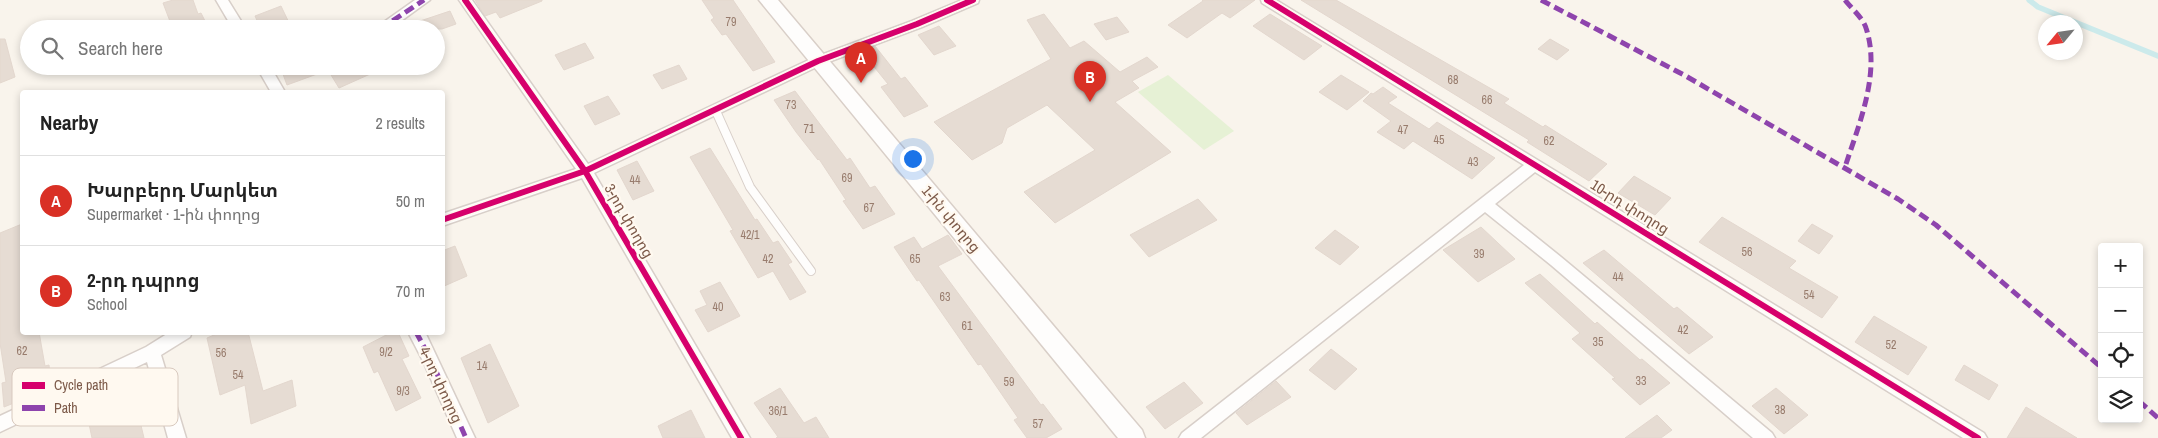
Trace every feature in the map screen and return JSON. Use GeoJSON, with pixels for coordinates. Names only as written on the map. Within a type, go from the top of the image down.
{"type":"FeatureCollection","features":[{"type":"Feature","properties":{"kind":"main road","name":"1-ին փողոց"},"geometry":{"type":"LineString","coordinates":[[768,0],[1134,438]]}},
{"type":"Feature","properties":{"kind":"street"},"geometry":{"type":"LineString","coordinates":[[222,0],[234,20]]}},
{"type":"Feature","properties":{"kind":"street"},"geometry":{"type":"LineString","coordinates":[[394,20],[424,0]]}},
{"type":"Feature","properties":{"kind":"street","name":"3-րդ փողոց"},"geometry":{"type":"LineString","coordinates":[[465,0],[585,171],[741,438]]}},
{"type":"Feature","properties":{"kind":"street"},"geometry":{"type":"LineString","coordinates":[[445,219],[585,171],[818,61],[917,24],[973,0]]}},
{"type":"Feature","properties":{"kind":"street","name":"10-րդ փողոց"},"geometry":{"type":"LineString","coordinates":[[1267,0],[1978,438]]}},
{"type":"Feature","properties":{"kind":"street"},"geometry":{"type":"LineString","coordinates":[[269,75],[277,90]]}},
{"type":"Feature","properties":{"kind":"street"},"geometry":{"type":"LineString","coordinates":[[1188,438],[1536,164]]}},
{"type":"Feature","properties":{"kind":"street"},"geometry":{"type":"LineString","coordinates":[[1485,204],[1556,261],[1766,438]]}},
{"type":"Feature","properties":{"kind":"street"},"geometry":{"type":"LineString","coordinates":[[118,368],[152,352],[179,335]]}},
{"type":"Feature","properties":{"kind":"street","name":"4-րդ փողոց"},"geometry":{"type":"LineString","coordinates":[[418,335],[466,438]]}},
{"type":"Feature","properties":{"kind":"street"},"geometry":{"type":"LineString","coordinates":[[152,352],[156,368]]}},
{"type":"Feature","properties":{"kind":"street"},"geometry":{"type":"LineString","coordinates":[[0,424],[12,418]]}},
{"type":"Feature","properties":{"kind":"lane"},"geometry":{"type":"LineString","coordinates":[[714,109],[750,187],[811,271]]}},
{"type":"Feature","properties":{"kind":"green space"},"geometry":{"type":"Polygon","coordinates":[[[1168,75],[1234,131],[1204,150],[1138,92],[1168,75]]]}},
{"type":"Feature","properties":{"kind":"building"},"geometry":{"type":"Polygon","coordinates":[[[173,0],[193,0],[198,14],[201,13],[204,20],[169,20],[163,3],[173,0]]]}},
{"type":"Feature","properties":{"kind":"building"},"geometry":{"type":"Polygon","coordinates":[[[475,0],[542,1],[500,18],[496,12],[485,16],[475,0]]]}},
{"type":"Feature","properties":{"kind":"building"},"geometry":{"type":"Polygon","coordinates":[[[702,0],[733,0],[775,62],[753,71],[726,34],[722,35],[711,20],[714,18],[702,0]]]}},
{"type":"Feature","properties":{"kind":"building"},"geometry":{"type":"Polygon","coordinates":[[[1202,0],[1255,0],[1230,18],[1222,13],[1187,38],[1168,25],[1202,0]]]}},
{"type":"Feature","properties":{"kind":"building"},"geometry":{"type":"Polygon","coordinates":[[[1301,0],[1336,0],[1509,99],[1504,103],[1543,127],[1545,125],[1607,164],[1589,181],[1527,142],[1529,140],[1301,0]]]}},
{"type":"Feature","properties":{"kind":"building"},"geometry":{"type":"Polygon","coordinates":[[[281,6],[288,20],[257,20],[255,16],[281,6]]]}},
{"type":"Feature","properties":{"kind":"building"},"geometry":{"type":"Polygon","coordinates":[[[450,11],[456,24],[445,28],[445,20],[423,20],[450,11]]]}},
{"type":"Feature","properties":{"kind":"building"},"geometry":{"type":"Polygon","coordinates":[[[1044,14],[1070,48],[1084,41],[1120,72],[1147,57],[1158,67],[1132,81],[1139,88],[1115,102],[1171,152],[1055,223],[1024,192],[1095,150],[1047,105],[1007,128],[1002,143],[972,160],[934,122],[1051,59],[1027,20],[1044,14]]]}},
{"type":"Feature","properties":{"kind":"building"},"geometry":{"type":"Polygon","coordinates":[[[1270,14],[1322,46],[1304,60],[1253,26],[1270,14]]]}},
{"type":"Feature","properties":{"kind":"building"},"geometry":{"type":"Polygon","coordinates":[[[1117,17],[1129,32],[1106,40],[1094,24],[1117,17]]]}},
{"type":"Feature","properties":{"kind":"building"},"geometry":{"type":"Polygon","coordinates":[[[939,26],[956,46],[934,55],[918,35],[939,26]]]}},
{"type":"Feature","properties":{"kind":"building"},"geometry":{"type":"Polygon","coordinates":[[[0,39],[5,39],[15,77],[0,83],[0,39]]]}},
{"type":"Feature","properties":{"kind":"building"},"geometry":{"type":"Polygon","coordinates":[[[1550,39],[1569,50],[1557,60],[1538,49],[1550,39]]]}},
{"type":"Feature","properties":{"kind":"building"},"geometry":{"type":"Polygon","coordinates":[[[585,43],[594,58],[564,70],[555,55],[585,43]]]}},
{"type":"Feature","properties":{"kind":"building"},"geometry":{"type":"Polygon","coordinates":[[[875,46],[901,79],[905,77],[928,106],[904,117],[881,87],[888,84],[862,52],[875,46]]]}},
{"type":"Feature","properties":{"kind":"building"},"geometry":{"type":"Polygon","coordinates":[[[679,65],[687,79],[662,89],[653,75],[679,65]]]}},
{"type":"Feature","properties":{"kind":"building"},"geometry":{"type":"Polygon","coordinates":[[[283,75],[314,75],[287,85],[283,75]]]}},
{"type":"Feature","properties":{"kind":"building"},"geometry":{"type":"Polygon","coordinates":[[[331,75],[368,75],[339,88],[331,75]]]}},
{"type":"Feature","properties":{"kind":"building"},"geometry":{"type":"Polygon","coordinates":[[[1341,75],[1369,92],[1347,110],[1319,92],[1341,75]]]}},
{"type":"Feature","properties":{"kind":"building"},"geometry":{"type":"Polygon","coordinates":[[[1383,87],[1397,97],[1388,103],[1429,129],[1437,122],[1495,158],[1472,179],[1413,141],[1404,149],[1377,132],[1391,121],[1363,101],[1371,93],[1373,94],[1383,87]]]}},
{"type":"Feature","properties":{"kind":"building"},"geometry":{"type":"Polygon","coordinates":[[[795,91],[847,160],[850,158],[870,188],[875,186],[895,214],[863,229],[843,201],[846,200],[819,159],[796,132],[774,100],[795,91]]]}},
{"type":"Feature","properties":{"kind":"building"},"geometry":{"type":"Polygon","coordinates":[[[608,96],[620,114],[595,125],[584,106],[608,96]]]}},
{"type":"Feature","properties":{"kind":"building"},"geometry":{"type":"Polygon","coordinates":[[[710,148],[755,220],[757,219],[773,243],[778,241],[792,262],[788,264],[806,292],[790,300],[773,271],[758,278],[730,231],[733,230],[690,157],[710,148]]]}},
{"type":"Feature","properties":{"kind":"building"},"geometry":{"type":"Polygon","coordinates":[[[637,161],[654,191],[633,200],[617,170],[637,161]]]}},
{"type":"Feature","properties":{"kind":"building"},"geometry":{"type":"Polygon","coordinates":[[[1634,176],[1671,198],[1655,215],[1618,193],[1634,176]]]}},
{"type":"Feature","properties":{"kind":"building"},"geometry":{"type":"Polygon","coordinates":[[[1198,199],[1217,220],[1149,257],[1130,235],[1198,199]]]}},
{"type":"Feature","properties":{"kind":"building"},"geometry":{"type":"Polygon","coordinates":[[[1722,217],[1796,261],[1789,268],[1838,297],[1822,318],[1699,242],[1722,217]]]}},
{"type":"Feature","properties":{"kind":"building"},"geometry":{"type":"Polygon","coordinates":[[[1812,224],[1833,236],[1819,254],[1798,241],[1812,224]]]}},
{"type":"Feature","properties":{"kind":"building"},"geometry":{"type":"Polygon","coordinates":[[[20,225],[20,335],[40,335],[45,366],[49,365],[49,368],[12,368],[12,404],[4,407],[2,383],[6,382],[0,343],[0,233],[20,225]]]}},
{"type":"Feature","properties":{"kind":"building"},"geometry":{"type":"Polygon","coordinates":[[[1481,227],[1515,259],[1478,282],[1443,250],[1481,227]]]}},
{"type":"Feature","properties":{"kind":"building"},"geometry":{"type":"Polygon","coordinates":[[[1335,230],[1359,247],[1340,265],[1315,248],[1335,230]]]}},
{"type":"Feature","properties":{"kind":"building"},"geometry":{"type":"Polygon","coordinates":[[[948,235],[962,254],[938,266],[1041,405],[1043,404],[1062,429],[1046,438],[1027,438],[1014,420],[1018,418],[981,364],[978,365],[894,247],[914,237],[922,249],[948,235]]]}},
{"type":"Feature","properties":{"kind":"building"},"geometry":{"type":"Polygon","coordinates":[[[455,246],[467,276],[445,286],[445,250],[455,246]]]}},
{"type":"Feature","properties":{"kind":"building"},"geometry":{"type":"Polygon","coordinates":[[[1604,250],[1674,309],[1677,307],[1713,337],[1689,354],[1583,263],[1604,250]]]}},
{"type":"Feature","properties":{"kind":"building"},"geometry":{"type":"Polygon","coordinates":[[[1540,274],[1595,324],[1597,322],[1640,360],[1642,359],[1670,383],[1640,405],[1612,379],[1615,378],[1572,339],[1580,333],[1525,283],[1540,274]]]}},
{"type":"Feature","properties":{"kind":"building"},"geometry":{"type":"Polygon","coordinates":[[[720,282],[740,316],[708,332],[695,310],[707,305],[700,291],[720,282]]]}},
{"type":"Feature","properties":{"kind":"building"},"geometry":{"type":"Polygon","coordinates":[[[1874,316],[1927,347],[1908,375],[1855,342],[1874,316]]]}},
{"type":"Feature","properties":{"kind":"building"},"geometry":{"type":"Polygon","coordinates":[[[214,335],[249,335],[263,391],[292,380],[296,406],[251,424],[245,385],[220,395],[207,338],[214,335]]]}},
{"type":"Feature","properties":{"kind":"building"},"geometry":{"type":"Polygon","coordinates":[[[386,335],[399,335],[409,356],[402,359],[421,398],[396,411],[378,371],[374,373],[363,347],[386,335]]]}},
{"type":"Feature","properties":{"kind":"building"},"geometry":{"type":"Polygon","coordinates":[[[490,344],[519,406],[488,423],[461,358],[490,344]]]}},
{"type":"Feature","properties":{"kind":"building"},"geometry":{"type":"Polygon","coordinates":[[[1331,349],[1357,369],[1335,390],[1309,370],[1331,349]]]}},
{"type":"Feature","properties":{"kind":"building"},"geometry":{"type":"Polygon","coordinates":[[[1964,365],[1998,385],[1989,400],[1955,380],[1964,365]]]}},
{"type":"Feature","properties":{"kind":"building"},"geometry":{"type":"Polygon","coordinates":[[[1276,381],[1291,397],[1247,425],[1236,413],[1276,381]]]}},
{"type":"Feature","properties":{"kind":"building"},"geometry":{"type":"Polygon","coordinates":[[[1184,382],[1203,403],[1165,429],[1146,407],[1184,382]]]}},
{"type":"Feature","properties":{"kind":"building"},"geometry":{"type":"Polygon","coordinates":[[[780,388],[804,423],[816,417],[829,438],[776,438],[778,437],[754,403],[780,388]]]}},
{"type":"Feature","properties":{"kind":"building"},"geometry":{"type":"Polygon","coordinates":[[[1776,388],[1808,415],[1784,434],[1752,406],[1776,388]]]}},
{"type":"Feature","properties":{"kind":"building"},"geometry":{"type":"Polygon","coordinates":[[[2026,407],[2077,438],[2007,438],[2026,407]]]}},
{"type":"Feature","properties":{"kind":"building"},"geometry":{"type":"Polygon","coordinates":[[[691,410],[705,438],[663,438],[658,426],[691,410]]]}},
{"type":"Feature","properties":{"kind":"building"},"geometry":{"type":"Polygon","coordinates":[[[1657,415],[1672,430],[1661,438],[1625,438],[1657,415]]]}},
{"type":"Feature","properties":{"kind":"building"},"geometry":{"type":"Polygon","coordinates":[[[89,426],[141,426],[144,438],[92,438],[89,426]]]}},
{"type":"Feature","properties":{"kind":"waterway"},"geometry":{"type":"LineString","coordinates":[[2029,0],[2038,7],[2158,56]]}},
{"type":"Feature","properties":{"kind":"marked path"},"geometry":{"type":"LineString","coordinates":[[394,20],[424,0]]}},
{"type":"Feature","properties":{"kind":"marked path"},"geometry":{"type":"LineString","coordinates":[[1541,0],[1684,75],[1898,199],[1936,225],[2098,365]]}},
{"type":"Feature","properties":{"kind":"marked path"},"geometry":{"type":"LineString","coordinates":[[1845,0],[1866,26],[1872,66],[1860,122],[1845,167]]}},
{"type":"Feature","properties":{"kind":"marked path"},"geometry":{"type":"LineString","coordinates":[[418,335],[466,438]]}},
{"type":"Feature","properties":{"kind":"marked path"},"geometry":{"type":"LineString","coordinates":[[2143,405],[2158,418]]}},
{"type":"Feature","properties":{"kind":"cycle path"},"geometry":{"type":"LineString","coordinates":[[465,0],[585,171],[741,438]]}},
{"type":"Feature","properties":{"kind":"cycle path"},"geometry":{"type":"LineString","coordinates":[[445,219],[585,171],[818,61],[917,24],[973,0]]}},
{"type":"Feature","properties":{"kind":"cycle path"},"geometry":{"type":"LineString","coordinates":[[1267,0],[1978,438]]}},
{"type":"Feature","properties":{"kind":"place","name":"Խարբերդ Մարկետ"},"geometry":{"type":"Point","coordinates":[861,83]}},
{"type":"Feature","properties":{"kind":"place","name":"2-րդ դպրոց"},"geometry":{"type":"Point","coordinates":[1090,102]}}]}
